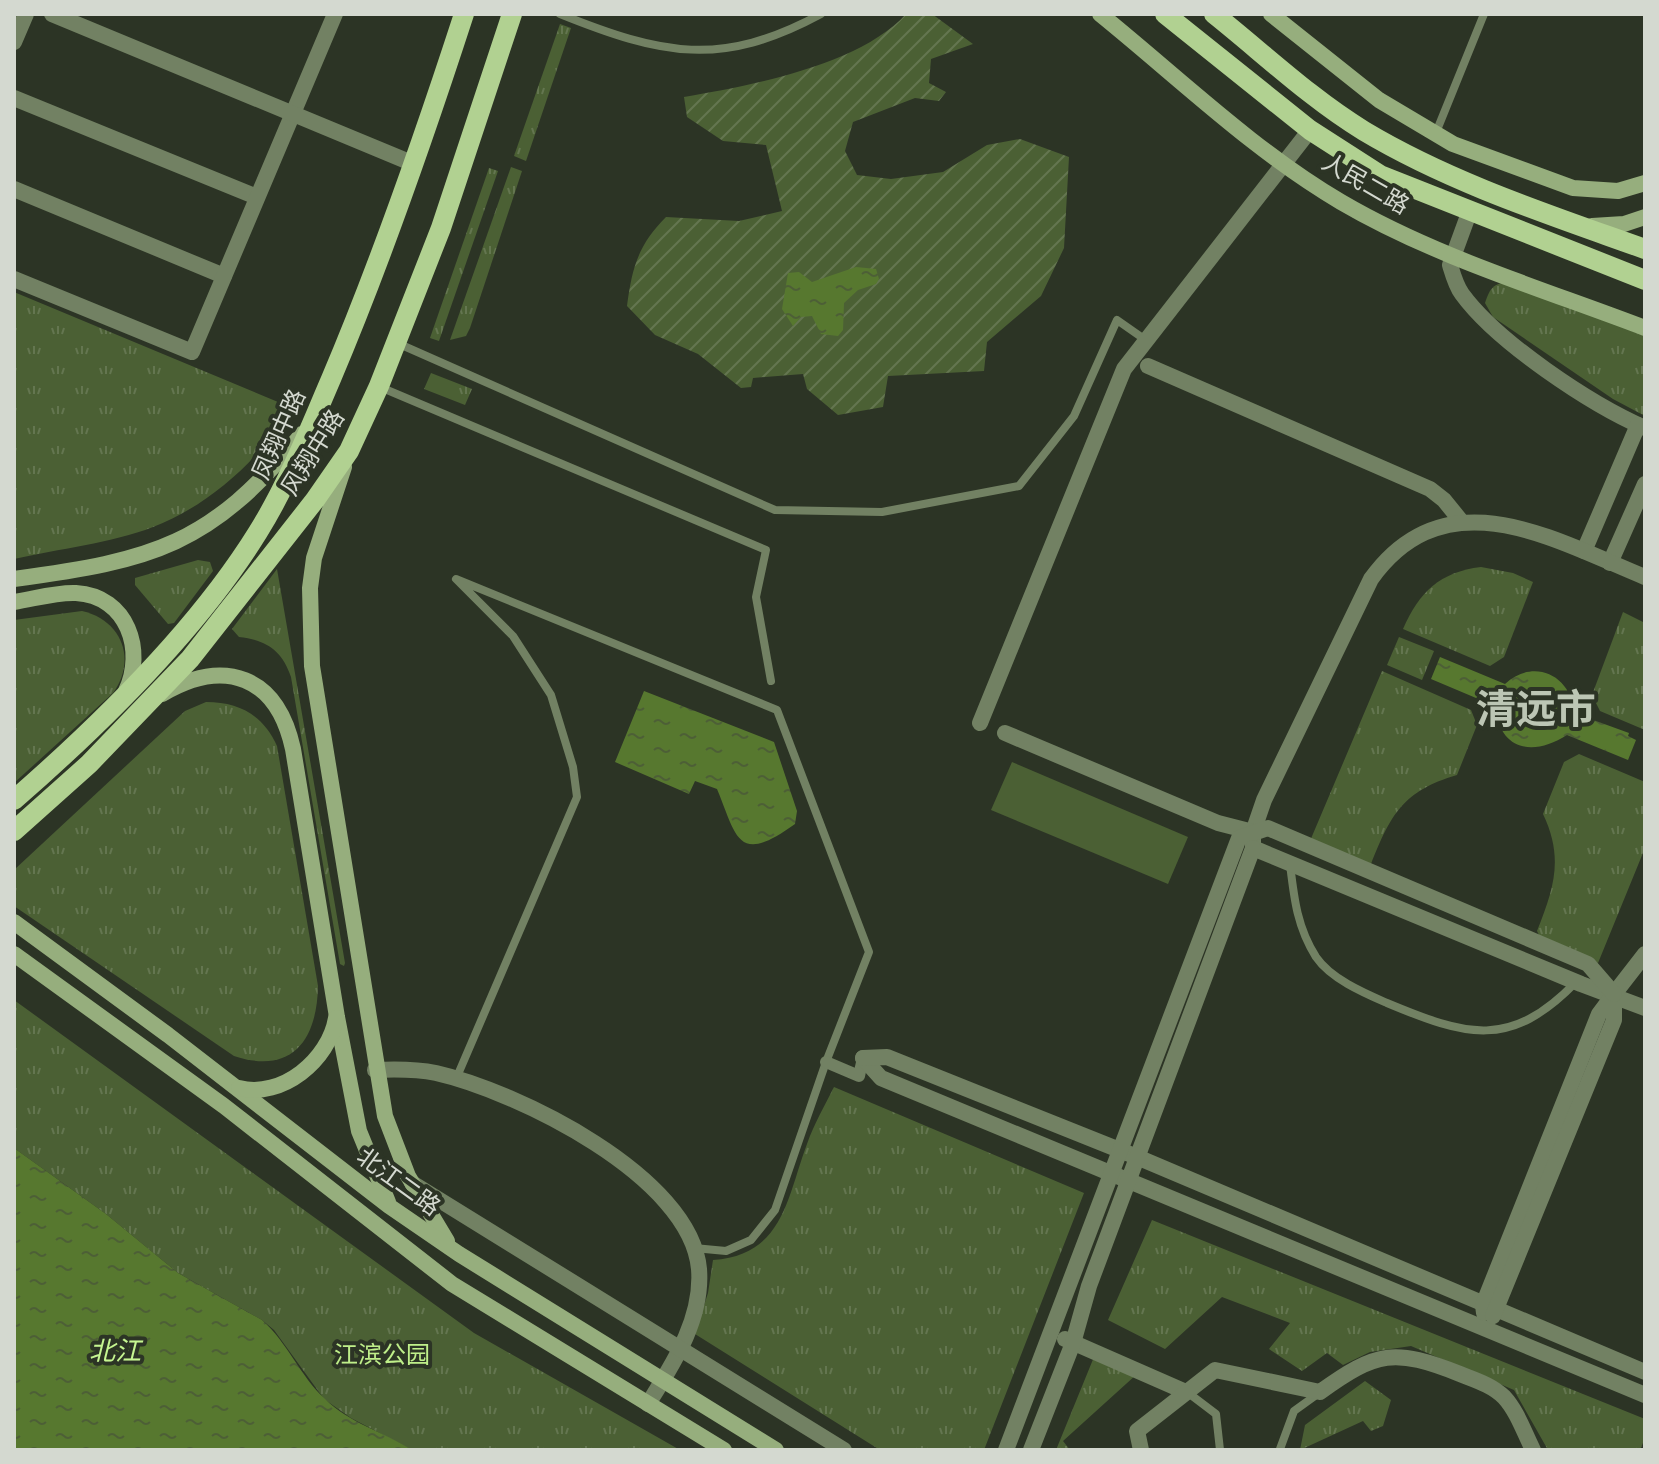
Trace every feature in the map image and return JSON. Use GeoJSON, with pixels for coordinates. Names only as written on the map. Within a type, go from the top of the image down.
{"type":"FeatureCollection","features":[{"type":"Feature","properties":{"kind":"main road","name":"凤翔中路"},"geometry":{"type":"LineString","coordinates":[[14,800],[123,697],[227,577],[258,533],[314,420],[355,322],[414,164],[464,14]]}},
{"type":"Feature","properties":{"kind":"main road","name":"风翔中路"},"geometry":{"type":"LineString","coordinates":[[14,831],[155,698],[250,585],[349,451],[379,386],[441,228],[512,14]]}},
{"type":"Feature","properties":{"kind":"main road","name":"人民二路"},"geometry":{"type":"LineString","coordinates":[[1100,14],[1285,164],[1366,216],[1452,254],[1645,328]]}},
{"type":"Feature","properties":{"kind":"main road","name":"人民二路"},"geometry":{"type":"LineString","coordinates":[[1165,14],[1310,130],[1380,175],[1469,213],[1645,280]]}},
{"type":"Feature","properties":{"kind":"main road","name":"人民二路"},"geometry":{"type":"LineString","coordinates":[[1214,14],[1337,112],[1386,143],[1444,172],[1645,249]]}},
{"type":"Feature","properties":{"kind":"main road"},"geometry":{"type":"LineString","coordinates":[[1276,16],[1379,100],[1435,135],[1573,188],[1618,191],[1645,183]]}},
{"type":"Feature","properties":{"kind":"main road"},"geometry":{"type":"LineString","coordinates":[[1576,225],[1607,227],[1645,217]]}},
{"type":"Feature","properties":{"kind":"main road"},"geometry":{"type":"LineString","coordinates":[[14,579],[123,563],[181,540],[229,509],[254,488],[314,420]]}},
{"type":"Feature","properties":{"kind":"main road"},"geometry":{"type":"LineString","coordinates":[[349,451],[319,534],[310,588],[316,705],[385,1116],[412,1183],[438,1228],[459,1254]]}},
{"type":"Feature","properties":{"kind":"main road"},"geometry":{"type":"LineString","coordinates":[[14,602],[77,593],[97,599],[115,610],[130,629],[135,647],[134,668],[123,697]]}},
{"type":"Feature","properties":{"kind":"main road"},"geometry":{"type":"LineString","coordinates":[[155,698],[199,676],[223,674],[256,686],[278,706],[293,749],[359,1131],[410,1251]]}},
{"type":"Feature","properties":{"kind":"main road","name":"北江二路"},"geometry":{"type":"LineString","coordinates":[[14,922],[236,1087],[389,1206],[459,1254],[776,1450]]}},
{"type":"Feature","properties":{"kind":"main road","name":"北江二路"},"geometry":{"type":"LineString","coordinates":[[14,954],[224,1106],[452,1284],[724,1450]]}},
{"type":"Feature","properties":{"kind":"main road"},"geometry":{"type":"LineString","coordinates":[[236,1087],[270,1089],[301,1073],[325,1047],[337,1017]]}},
{"type":"Feature","properties":{"kind":"street"},"geometry":{"type":"LineString","coordinates":[[14,42],[26,14]]}},
{"type":"Feature","properties":{"kind":"street"},"geometry":{"type":"LineString","coordinates":[[52,14],[414,164]]}},
{"type":"Feature","properties":{"kind":"street"},"geometry":{"type":"LineString","coordinates":[[14,279],[192,352],[331,15]]}},
{"type":"Feature","properties":{"kind":"street"},"geometry":{"type":"LineString","coordinates":[[14,98],[257,197]]}},
{"type":"Feature","properties":{"kind":"street"},"geometry":{"type":"LineString","coordinates":[[980,723],[1124,369],[1310,130]]}},
{"type":"Feature","properties":{"kind":"street"},"geometry":{"type":"LineString","coordinates":[[14,189],[224,276]]}},
{"type":"Feature","properties":{"kind":"street"},"geometry":{"type":"LineString","coordinates":[[1469,213],[1450,265],[1460,291],[1488,324],[1594,401],[1642,427],[1584,551]]}},
{"type":"Feature","properties":{"kind":"street"},"geometry":{"type":"LineString","coordinates":[[1148,366],[1430,489],[1461,521]]}},
{"type":"Feature","properties":{"kind":"street"},"geometry":{"type":"LineString","coordinates":[[1610,563],[1645,484]]}},
{"type":"Feature","properties":{"kind":"street"},"geometry":{"type":"LineString","coordinates":[[1031,1450],[1073,1343],[1089,1286],[1253,840],[1264,800],[1371,579],[1386,558],[1409,540],[1461,521],[1515,527],[1645,577]]}},
{"type":"Feature","properties":{"kind":"street"},"geometry":{"type":"LineString","coordinates":[[1005,733],[1218,823],[1290,863],[1645,1008]]}},
{"type":"Feature","properties":{"kind":"street"},"geometry":{"type":"LineString","coordinates":[[1006,1450],[1052,1334],[1118,1149],[1239,838],[1253,840],[1268,828],[1588,964],[1614,994]]}},
{"type":"Feature","properties":{"kind":"street"},"geometry":{"type":"LineString","coordinates":[[1484,1327],[1614,1020],[1614,994],[1645,954]]}},
{"type":"Feature","properties":{"kind":"street"},"geometry":{"type":"LineString","coordinates":[[863,1058],[887,1057],[1118,1149],[1645,1372]]}},
{"type":"Feature","properties":{"kind":"street"},"geometry":{"type":"LineString","coordinates":[[826,1062],[859,1076],[863,1058]]}},
{"type":"Feature","properties":{"kind":"street"},"geometry":{"type":"LineString","coordinates":[[863,1058],[881,1078],[1111,1170],[1645,1395]]}},
{"type":"Feature","properties":{"kind":"street"},"geometry":{"type":"LineString","coordinates":[[375,1070],[407,1069],[495,1091],[545,1115],[621,1161],[648,1184],[673,1213],[694,1248],[699,1269],[697,1295],[680,1350],[648,1404]]}},
{"type":"Feature","properties":{"kind":"street"},"geometry":{"type":"LineString","coordinates":[[412,1183],[844,1450]]}},
{"type":"Feature","properties":{"kind":"street"},"geometry":{"type":"LineString","coordinates":[[1052,1334],[1186,1392]]}},
{"type":"Feature","properties":{"kind":"street"},"geometry":{"type":"LineString","coordinates":[[1141,1450],[1137,1431],[1215,1370],[1320,1392],[1365,1362],[1397,1356],[1422,1359],[1499,1392],[1514,1410],[1533,1450]]}},
{"type":"Feature","properties":{"kind":"lane"},"geometry":{"type":"LineString","coordinates":[[560,14],[622,38],[691,54],[764,42],[821,14]]}},
{"type":"Feature","properties":{"kind":"lane"},"geometry":{"type":"LineString","coordinates":[[1435,135],[1484,14]]}},
{"type":"Feature","properties":{"kind":"lane"},"geometry":{"type":"LineString","coordinates":[[396,343],[775,510],[882,512],[1019,486],[1074,416],[1117,320],[1147,341]]}},
{"type":"Feature","properties":{"kind":"lane"},"geometry":{"type":"LineString","coordinates":[[379,386],[766,550],[756,597],[771,681]]}},
{"type":"Feature","properties":{"kind":"lane"},"geometry":{"type":"LineString","coordinates":[[456,1079],[577,797],[573,767],[551,695],[513,636],[456,579],[777,710],[869,952],[826,1062],[775,1210],[751,1240],[726,1251],[694,1248]]}},
{"type":"Feature","properties":{"kind":"lane"},"geometry":{"type":"LineString","coordinates":[[1290,863],[1298,924],[1318,960],[1359,991],[1444,1027],[1480,1033],[1527,1022],[1576,982]]}},
{"type":"Feature","properties":{"kind":"lane"},"geometry":{"type":"LineString","coordinates":[[1186,1392],[1216,1414],[1220,1450]]}},
{"type":"Feature","properties":{"kind":"lane"},"geometry":{"type":"LineString","coordinates":[[1280,1449],[1294,1411],[1320,1392]]}},
{"type":"Feature","properties":{"kind":"green space"},"geometry":{"type":"Polygon","coordinates":[[[906,14],[932,14],[973,44],[931,59],[929,83],[946,92],[939,101],[915,98],[853,122],[845,151],[857,175],[891,179],[943,172],[987,145],[1020,139],[1069,157],[1064,248],[1041,296],[987,342],[984,371],[888,376],[883,407],[838,415],[807,389],[803,374],[753,378],[751,387],[741,388],[698,354],[655,335],[627,306],[638,258],[649,237],[666,217],[739,221],[782,211],[766,145],[723,141],[687,117],[684,97],[740,87],[833,60],[886,32],[906,14]]]}},
{"type":"Feature","properties":{"kind":"green space"},"geometry":{"type":"Polygon","coordinates":[[[560,24],[571,28],[526,161],[514,156],[560,24]]]}},
{"type":"Feature","properties":{"kind":"green space"},"geometry":{"type":"Polygon","coordinates":[[[511,167],[522,171],[470,328],[466,336],[450,340],[511,167]]]}},
{"type":"Feature","properties":{"kind":"green space"},"geometry":{"type":"Polygon","coordinates":[[[489,168],[498,171],[439,341],[430,338],[489,168]]]}},
{"type":"Feature","properties":{"kind":"green space"},"geometry":{"type":"Polygon","coordinates":[[[1506,282],[1645,336],[1645,416],[1613,399],[1493,317],[1486,299],[1494,286],[1506,282]]]}},
{"type":"Feature","properties":{"kind":"green space"},"geometry":{"type":"Polygon","coordinates":[[[14,292],[290,407],[279,426],[249,462],[194,507],[153,527],[120,537],[14,559],[14,292]]]}},
{"type":"Feature","properties":{"kind":"green space"},"geometry":{"type":"Polygon","coordinates":[[[431,373],[472,389],[465,405],[424,389],[431,373]]]}},
{"type":"Feature","properties":{"kind":"green space"},"geometry":{"type":"Polygon","coordinates":[[[198,560],[210,562],[213,571],[174,623],[168,624],[135,585],[135,578],[198,560]]]}},
{"type":"Feature","properties":{"kind":"green space"},"geometry":{"type":"Polygon","coordinates":[[[1481,567],[1513,573],[1533,582],[1504,657],[1490,666],[1403,629],[1416,604],[1433,586],[1454,574],[1481,567]]]}},
{"type":"Feature","properties":{"kind":"green space"},"geometry":{"type":"Polygon","coordinates":[[[277,569],[344,966],[340,964],[291,677],[283,660],[272,648],[239,637],[232,629],[277,569]]]}},
{"type":"Feature","properties":{"kind":"green space"},"geometry":{"type":"Polygon","coordinates":[[[82,611],[96,616],[116,632],[124,655],[120,680],[113,693],[14,783],[14,620],[82,611]]]}},
{"type":"Feature","properties":{"kind":"green space"},"geometry":{"type":"Polygon","coordinates":[[[1623,612],[1645,623],[1645,730],[1600,711],[1592,695],[1623,612]]]}},
{"type":"Feature","properties":{"kind":"green space"},"geometry":{"type":"Polygon","coordinates":[[[1399,637],[1434,651],[1422,680],[1387,665],[1399,637]]]}},
{"type":"Feature","properties":{"kind":"green space"},"geometry":{"type":"Polygon","coordinates":[[[1382,671],[1471,710],[1477,725],[1457,775],[1424,789],[1401,807],[1385,831],[1371,864],[1310,841],[1382,671]]]}},
{"type":"Feature","properties":{"kind":"green space"},"geometry":{"type":"Polygon","coordinates":[[[206,702],[249,712],[265,726],[277,746],[318,986],[313,1022],[306,1037],[286,1056],[271,1061],[234,1056],[14,906],[14,870],[185,711],[206,702]]]}},
{"type":"Feature","properties":{"kind":"green space"},"geometry":{"type":"Polygon","coordinates":[[[1579,754],[1645,782],[1645,848],[1598,963],[1541,939],[1537,931],[1552,887],[1555,859],[1543,814],[1564,762],[1579,754]]]}},
{"type":"Feature","properties":{"kind":"green space"},"geometry":{"type":"Polygon","coordinates":[[[1012,762],[1188,837],[1168,884],[991,810],[1012,762]]]}},
{"type":"Feature","properties":{"kind":"green space","name":"江滨公园"},"geometry":{"type":"Polygon","coordinates":[[[14,1000],[474,1333],[680,1450],[412,1450],[351,1418],[324,1399],[274,1330],[262,1320],[178,1273],[106,1214],[14,1148],[14,1000]]]}},
{"type":"Feature","properties":{"kind":"green space"},"geometry":{"type":"Polygon","coordinates":[[[834,1087],[1084,1193],[984,1450],[880,1450],[695,1334],[708,1293],[713,1260],[737,1256],[769,1235],[787,1203],[816,1122],[834,1087]]]}},
{"type":"Feature","properties":{"kind":"green space"},"geometry":{"type":"Polygon","coordinates":[[[1152,1220],[1645,1419],[1645,1438],[1640,1450],[1548,1450],[1514,1390],[1411,1346],[1370,1352],[1343,1365],[1327,1353],[1302,1371],[1269,1349],[1290,1323],[1222,1297],[1165,1349],[1108,1320],[1152,1220]]]}},
{"type":"Feature","properties":{"kind":"green space"},"geometry":{"type":"Polygon","coordinates":[[[1094,1357],[1137,1374],[1063,1441],[1070,1450],[1056,1450],[1094,1357]]]}},
{"type":"Feature","properties":{"kind":"green space"},"geometry":{"type":"Polygon","coordinates":[[[1365,1381],[1391,1400],[1383,1426],[1371,1431],[1363,1421],[1300,1450],[1305,1425],[1365,1381]]]}},
{"type":"Feature","properties":{"kind":"water"},"geometry":{"type":"Polygon","coordinates":[[[856,267],[876,269],[879,279],[876,284],[858,290],[844,303],[843,330],[838,336],[821,334],[812,316],[801,317],[793,326],[782,309],[788,273],[799,272],[812,282],[856,267]]]}},
{"type":"Feature","properties":{"kind":"water"},"geometry":{"type":"Polygon","coordinates":[[[1440,657],[1505,684],[1528,672],[1550,674],[1566,689],[1574,713],[1629,733],[1628,736],[1636,740],[1628,760],[1567,735],[1543,746],[1520,746],[1504,733],[1495,706],[1431,679],[1440,657]]]}},
{"type":"Feature","properties":{"kind":"water"},"geometry":{"type":"Polygon","coordinates":[[[644,691],[774,742],[797,811],[795,824],[776,837],[750,844],[735,832],[717,789],[695,781],[689,794],[615,762],[644,691]]]}},
{"type":"Feature","properties":{"kind":"water","name":"北江"},"geometry":{"type":"Polygon","coordinates":[[[14,1148],[106,1214],[178,1273],[262,1320],[316,1390],[334,1407],[412,1450],[14,1450],[14,1148]]]}},
{"type":"Feature","properties":{"kind":"district","name":"清远市"},"geometry":{"type":"Point","coordinates":[1536,708]}}]}
